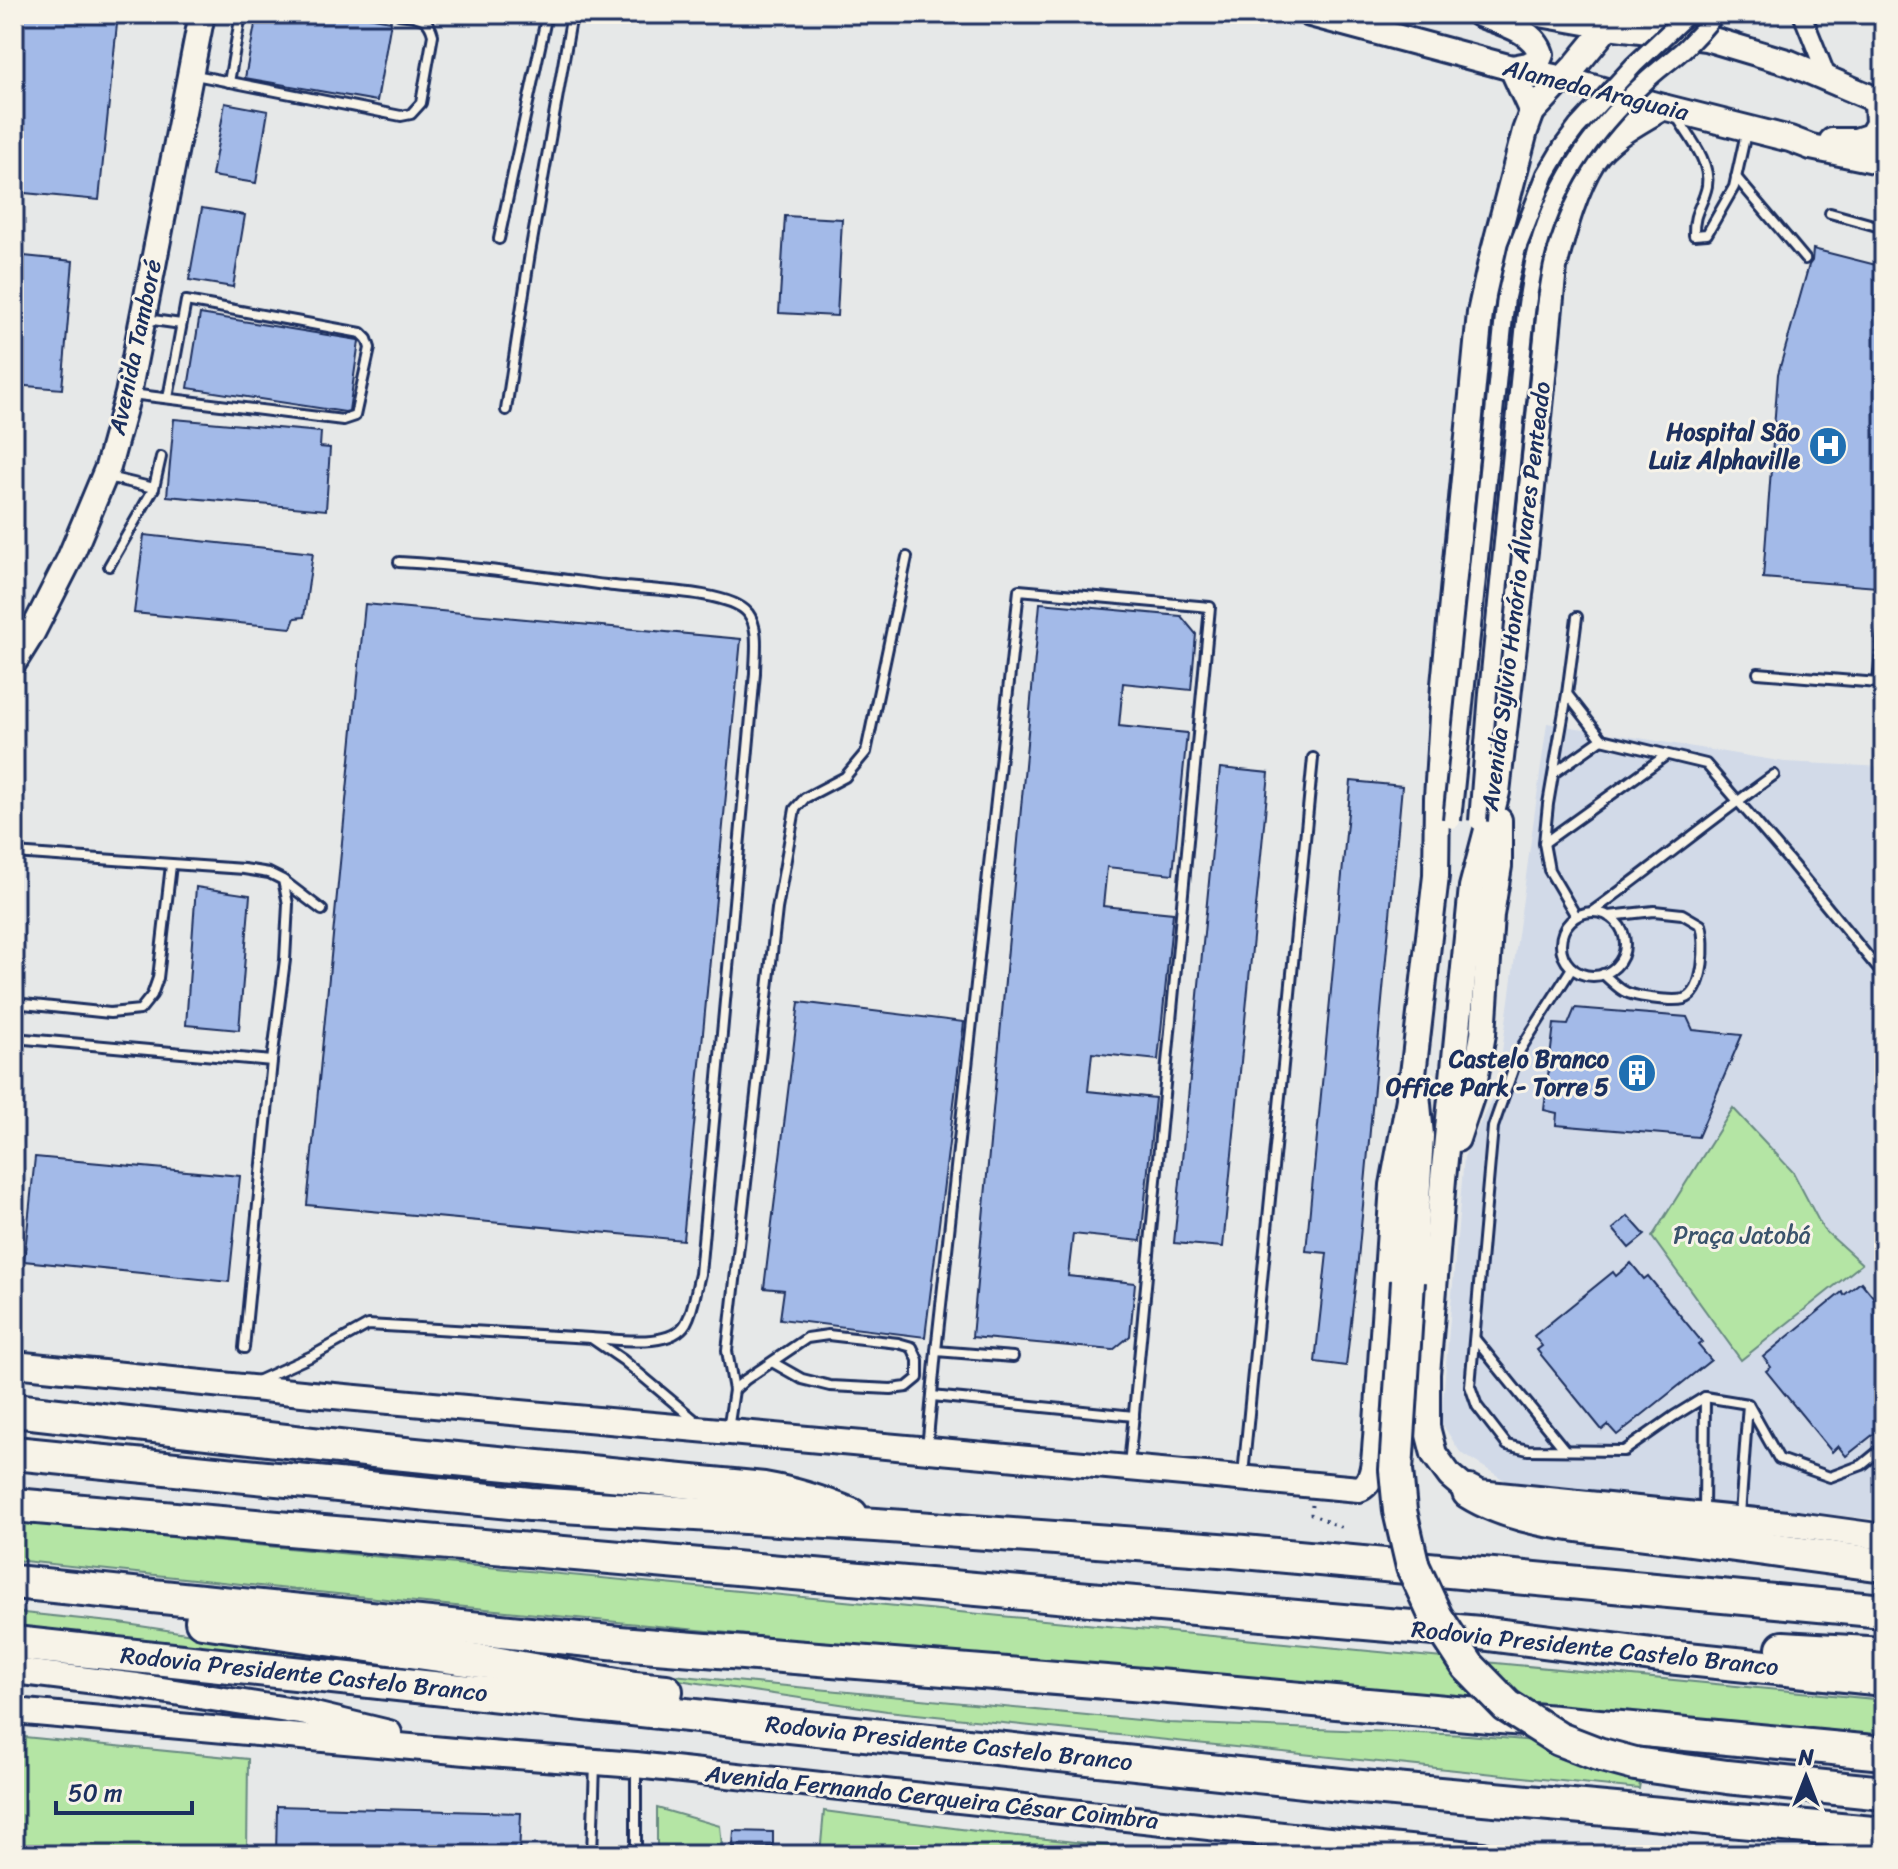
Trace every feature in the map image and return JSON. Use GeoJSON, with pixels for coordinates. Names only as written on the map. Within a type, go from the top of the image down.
{"type":"FeatureCollection","features":[{"type":"Feature","properties":{"kind":"highway"},"geometry":{"type":"LineString","coordinates":[[1412,1083],[1417,1136],[1396,1470],[1400,1511],[1413,1567],[1436,1617],[1468,1666],[1507,1706],[1559,1739],[1598,1754],[1635,1764],[1727,1777],[1884,1793]]}},
{"type":"Feature","properties":{"kind":"highway"},"geometry":{"type":"LineString","coordinates":[[14,1410],[374,1451],[764,1489],[792,1493],[876,1525]]}},
{"type":"Feature","properties":{"kind":"highway"},"geometry":{"type":"LineString","coordinates":[[14,1453],[530,1504],[1233,1551],[1884,1611]]}},
{"type":"Feature","properties":{"kind":"highway"},"geometry":{"type":"LineString","coordinates":[[1469,1492],[1485,1502],[1520,1515],[1884,1565]]}},
{"type":"Feature","properties":{"kind":"highway","name":"Rodovia Presidente Castelo Branco"},"geometry":{"type":"LineString","coordinates":[[14,1505],[1480,1633],[1668,1657],[1884,1679]]}},
{"type":"Feature","properties":{"kind":"highway"},"geometry":{"type":"LineString","coordinates":[[14,1584],[619,1643],[1166,1687],[1884,1753]]}},
{"type":"Feature","properties":{"kind":"highway"},"geometry":{"type":"LineString","coordinates":[[14,1584],[174,1617],[494,1663],[634,1688],[1187,1752],[1350,1786]]}},
{"type":"Feature","properties":{"kind":"highway","name":"Rodovia Presidente Castelo Branco"},"geometry":{"type":"LineString","coordinates":[[14,1643],[1350,1786],[1884,1834]]}},
{"type":"Feature","properties":{"kind":"highway"},"geometry":{"type":"LineString","coordinates":[[1668,1657],[1735,1647],[1884,1654]]}},
{"type":"Feature","properties":{"kind":"street","name":"Avenida Tamboré"},"geometry":{"type":"LineString","coordinates":[[14,662],[69,560],[104,476],[128,394],[202,14]]}},
{"type":"Feature","properties":{"kind":"street","name":"Alameda Araguaia"},"geometry":{"type":"LineString","coordinates":[[1310,14],[1811,147],[1884,162]]}},
{"type":"Feature","properties":{"kind":"street"},"geometry":{"type":"LineString","coordinates":[[1479,14],[1527,35],[1540,49],[1541,54],[1534,62],[1512,68],[1532,112]]}},
{"type":"Feature","properties":{"kind":"street"},"geometry":{"type":"LineString","coordinates":[[1540,14],[1618,20],[1706,38],[1790,63],[1880,102],[1878,124],[1874,133],[1867,138],[1856,141],[1790,139]]}},
{"type":"Feature","properties":{"kind":"street"},"geometry":{"type":"LineString","coordinates":[[1436,876],[1452,820],[1510,271],[1546,174],[1562,147],[1634,65],[1688,14]]}},
{"type":"Feature","properties":{"kind":"street"},"geometry":{"type":"LineString","coordinates":[[1472,887],[1488,693],[1526,312],[1534,263],[1560,189],[1580,154],[1644,83],[1687,46],[1716,14]]}},
{"type":"Feature","properties":{"kind":"street"},"geometry":{"type":"LineString","coordinates":[[1802,14],[1828,79]]}},
{"type":"Feature","properties":{"kind":"street"},"geometry":{"type":"LineString","coordinates":[[14,1364],[1243,1480],[1359,1489],[1367,1486],[1371,1480],[1376,1438],[1393,1185],[1412,1083],[1436,876],[1444,685],[1480,313],[1532,112],[1618,20]]}},
{"type":"Feature","properties":{"kind":"street","name":"Avenida Sylvio Honório Álvares Penteado"},"geometry":{"type":"LineString","coordinates":[[1469,1492],[1442,1468],[1434,1454],[1427,1427],[1427,1374],[1472,887],[1497,792],[1529,517],[1551,287],[1561,240],[1594,160],[1624,131],[1668,108]]}},
{"type":"Feature","properties":{"kind":"street"},"geometry":{"type":"LineString","coordinates":[[1488,275],[1551,287]]}},
{"type":"Feature","properties":{"kind":"street"},"geometry":{"type":"LineString","coordinates":[[1443,1179],[1473,1091],[1483,1034],[1491,915],[1499,866],[1497,792]]}},
{"type":"Feature","properties":{"kind":"street"},"geometry":{"type":"LineString","coordinates":[[1469,1492],[1884,1537]]}},
{"type":"Feature","properties":{"kind":"street"},"geometry":{"type":"LineString","coordinates":[[14,1651],[125,1655]]}},
{"type":"Feature","properties":{"kind":"street"},"geometry":{"type":"LineString","coordinates":[[14,1671],[137,1686],[306,1713],[477,1753]]}},
{"type":"Feature","properties":{"kind":"street"},"geometry":{"type":"LineString","coordinates":[[14,1711],[477,1753]]}},
{"type":"Feature","properties":{"kind":"street","name":"Avenida Fernando Cerqueira César Coimbra"},"geometry":{"type":"LineString","coordinates":[[477,1753],[636,1765],[1348,1849],[1482,1855]]}},
{"type":"Feature","properties":{"kind":"lane"},"geometry":{"type":"LineString","coordinates":[[229,82],[241,14]]}},
{"type":"Feature","properties":{"kind":"lane"},"geometry":{"type":"LineString","coordinates":[[190,74],[401,116],[411,114],[421,103],[433,35],[430,25],[423,18],[399,14]]}},
{"type":"Feature","properties":{"kind":"lane"},"geometry":{"type":"LineString","coordinates":[[499,239],[547,14]]}},
{"type":"Feature","properties":{"kind":"lane"},"geometry":{"type":"LineString","coordinates":[[506,410],[572,14]]}},
{"type":"Feature","properties":{"kind":"lane"},"geometry":{"type":"LineString","coordinates":[[1668,108],[1704,163],[1707,174],[1707,189],[1693,219],[1694,235],[1707,234],[1730,196],[1747,128]]}},
{"type":"Feature","properties":{"kind":"lane"},"geometry":{"type":"LineString","coordinates":[[1736,177],[1805,259]]}},
{"type":"Feature","properties":{"kind":"lane"},"geometry":{"type":"LineString","coordinates":[[1830,213],[1884,228]]}},
{"type":"Feature","properties":{"kind":"lane"},"geometry":{"type":"LineString","coordinates":[[128,394],[343,420],[355,416],[370,348],[361,333],[186,301],[168,398]]}},
{"type":"Feature","properties":{"kind":"lane"},"geometry":{"type":"LineString","coordinates":[[143,318],[181,324]]}},
{"type":"Feature","properties":{"kind":"lane"},"geometry":{"type":"LineString","coordinates":[[109,566],[154,488],[161,457]]}},
{"type":"Feature","properties":{"kind":"lane"},"geometry":{"type":"LineString","coordinates":[[104,476],[154,488]]}},
{"type":"Feature","properties":{"kind":"lane"},"geometry":{"type":"LineString","coordinates":[[734,1390],[727,1351],[777,909],[795,809],[805,798],[845,777],[866,752],[907,557]]}},
{"type":"Feature","properties":{"kind":"lane"},"geometry":{"type":"LineString","coordinates":[[244,1387],[314,1355],[368,1325],[591,1338],[649,1340],[670,1337],[680,1331],[687,1321],[700,1274],[755,673],[756,631],[747,612],[729,602],[705,596],[482,568],[399,562]]}},
{"type":"Feature","properties":{"kind":"lane"},"geometry":{"type":"LineString","coordinates":[[927,1451],[1019,590],[1210,607],[1129,1467]]}},
{"type":"Feature","properties":{"kind":"lane"},"geometry":{"type":"LineString","coordinates":[[1576,916],[1549,870],[1544,843],[1577,617]]}},
{"type":"Feature","properties":{"kind":"lane"},"geometry":{"type":"LineString","coordinates":[[1758,673],[1878,683],[1884,620]]}},
{"type":"Feature","properties":{"kind":"lane"},"geometry":{"type":"LineString","coordinates":[[1567,694],[1602,739],[1706,764],[1884,976]]}},
{"type":"Feature","properties":{"kind":"lane"},"geometry":{"type":"LineString","coordinates":[[1554,773],[1602,739]]}},
{"type":"Feature","properties":{"kind":"lane"},"geometry":{"type":"LineString","coordinates":[[1544,843],[1665,756]]}},
{"type":"Feature","properties":{"kind":"lane"},"geometry":{"type":"LineString","coordinates":[[1243,1480],[1313,758]]}},
{"type":"Feature","properties":{"kind":"lane"},"geometry":{"type":"LineString","coordinates":[[1593,911],[1617,922],[1625,941],[1624,952],[1613,969],[1592,976],[1572,968],[1561,950],[1564,930],[1576,916],[1593,911],[1774,775]]}},
{"type":"Feature","properties":{"kind":"lane"},"geometry":{"type":"LineString","coordinates":[[14,853],[269,873],[322,910]]}},
{"type":"Feature","properties":{"kind":"lane"},"geometry":{"type":"LineString","coordinates":[[14,1003],[110,1013],[140,1010],[152,995],[158,978],[171,865]]}},
{"type":"Feature","properties":{"kind":"lane"},"geometry":{"type":"LineString","coordinates":[[244,1348],[285,960],[288,904],[283,880]]}},
{"type":"Feature","properties":{"kind":"lane"},"geometry":{"type":"LineString","coordinates":[[1603,974],[1624,992],[1650,998],[1684,999],[1695,991],[1703,963],[1704,935],[1701,925],[1682,914],[1654,911],[1609,916]]}},
{"type":"Feature","properties":{"kind":"lane"},"geometry":{"type":"LineString","coordinates":[[1572,968],[1520,1050],[1493,1127],[1470,1386],[1477,1406],[1507,1445],[1528,1450],[1624,1451],[1705,1397],[1748,1404]]}},
{"type":"Feature","properties":{"kind":"lane"},"geometry":{"type":"LineString","coordinates":[[14,1038],[272,1061]]}},
{"type":"Feature","properties":{"kind":"lane"},"geometry":{"type":"LineString","coordinates":[[591,1338],[717,1430],[734,1390],[772,1362],[807,1338],[828,1335],[912,1347],[918,1360],[918,1378],[907,1387],[891,1389],[830,1386],[802,1379],[772,1362]]}},
{"type":"Feature","properties":{"kind":"lane"},"geometry":{"type":"LineString","coordinates":[[1474,1339],[1565,1450]]}},
{"type":"Feature","properties":{"kind":"lane"},"geometry":{"type":"LineString","coordinates":[[936,1351],[1013,1357]]}},
{"type":"Feature","properties":{"kind":"lane"},"geometry":{"type":"LineString","coordinates":[[932,1396],[1134,1416]]}},
{"type":"Feature","properties":{"kind":"lane"},"geometry":{"type":"LineString","coordinates":[[1704,1516],[1705,1397]]}},
{"type":"Feature","properties":{"kind":"lane"},"geometry":{"type":"LineString","coordinates":[[1748,1404],[1779,1459],[1830,1477],[1862,1465],[1884,1447]]}},
{"type":"Feature","properties":{"kind":"lane"},"geometry":{"type":"LineString","coordinates":[[1739,1520],[1748,1404]]}},
{"type":"Feature","properties":{"kind":"lane"},"geometry":{"type":"LineString","coordinates":[[592,1855],[595,1761]]}},
{"type":"Feature","properties":{"kind":"lane"},"geometry":{"type":"LineString","coordinates":[[636,1765],[636,1855]]}},
{"type":"Feature","properties":{"kind":"path"},"geometry":{"type":"LineString","coordinates":[[1314,1485],[1311,1514],[1340,1527],[1340,1534]]}},
{"type":"Feature","properties":{"kind":"shaded area"},"geometry":{"type":"Polygon","coordinates":[[[1547,723],[1785,762],[1884,767],[1884,1520],[1509,1483],[1460,1452],[1441,1422],[1464,1157],[1497,1088],[1547,723]]]}},
{"type":"Feature","properties":{"kind":"green space","name":"Praça Jatobá"},"geometry":{"type":"Polygon","coordinates":[[[1733,1108],[1793,1172],[1823,1229],[1862,1264],[1741,1360],[1652,1237],[1733,1108]]]}},
{"type":"Feature","properties":{"kind":"green space"},"geometry":{"type":"Polygon","coordinates":[[[14,1522],[1884,1700],[1884,1742],[715,1632],[14,1560],[14,1522]]]}},
{"type":"Feature","properties":{"kind":"green space"},"geometry":{"type":"Polygon","coordinates":[[[14,1612],[120,1623],[701,1711],[14,1632],[14,1612]]]}},
{"type":"Feature","properties":{"kind":"green space"},"geometry":{"type":"Polygon","coordinates":[[[591,1667],[1169,1723],[1468,1735],[1645,1751],[1639,1789],[887,1711],[591,1667]]]}},
{"type":"Feature","properties":{"kind":"green space"},"geometry":{"type":"Polygon","coordinates":[[[14,1736],[248,1759],[247,1855],[14,1855],[14,1736]]]}},
{"type":"Feature","properties":{"kind":"green space"},"geometry":{"type":"Polygon","coordinates":[[[657,1808],[720,1826],[723,1855],[657,1855],[657,1808]]]}},
{"type":"Feature","properties":{"kind":"green space"},"geometry":{"type":"Polygon","coordinates":[[[824,1811],[1158,1851],[1158,1855],[820,1855],[824,1811]]]}},
{"type":"Feature","properties":{"kind":"building"},"geometry":{"type":"Polygon","coordinates":[[[14,14],[118,14],[99,200],[14,192],[14,14]]]}},
{"type":"Feature","properties":{"kind":"building"},"geometry":{"type":"Polygon","coordinates":[[[257,14],[350,14],[391,21],[377,101],[245,78],[257,14]]]}},
{"type":"Feature","properties":{"kind":"building"},"geometry":{"type":"Polygon","coordinates":[[[225,103],[268,111],[256,183],[212,176],[225,103]]]}},
{"type":"Feature","properties":{"kind":"building"},"geometry":{"type":"Polygon","coordinates":[[[202,208],[245,215],[233,287],[189,280],[202,208]]]}},
{"type":"Feature","properties":{"kind":"building"},"geometry":{"type":"Polygon","coordinates":[[[785,216],[842,219],[837,316],[779,313],[785,216]]]}},
{"type":"Feature","properties":{"kind":"building","name":"Hospital São Luiz Alphaville"},"geometry":{"type":"Polygon","coordinates":[[[1813,249],[1884,267],[1884,519],[1877,587],[1763,578],[1778,374],[1813,249]]]}},
{"type":"Feature","properties":{"kind":"building"},"geometry":{"type":"Polygon","coordinates":[[[14,255],[73,261],[62,389],[14,385],[14,255]]]}},
{"type":"Feature","properties":{"kind":"building"},"geometry":{"type":"Polygon","coordinates":[[[200,314],[358,340],[349,411],[188,388],[200,314]]]}},
{"type":"Feature","properties":{"kind":"building"},"geometry":{"type":"Polygon","coordinates":[[[174,419],[321,432],[320,447],[330,448],[326,510],[167,496],[174,419]]]}},
{"type":"Feature","properties":{"kind":"building"},"geometry":{"type":"Polygon","coordinates":[[[144,535],[313,553],[304,617],[295,618],[291,628],[134,613],[144,535]]]}},
{"type":"Feature","properties":{"kind":"building"},"geometry":{"type":"Polygon","coordinates":[[[1040,603],[1181,616],[1196,634],[1191,690],[1123,683],[1119,726],[1187,733],[1173,874],[1107,867],[1103,906],[1173,913],[1158,1060],[1092,1053],[1088,1091],[1155,1098],[1141,1241],[1073,1234],[1068,1276],[1135,1283],[1130,1336],[1113,1350],[972,1337],[1040,603]]]}},
{"type":"Feature","properties":{"kind":"building"},"geometry":{"type":"Polygon","coordinates":[[[365,604],[741,639],[683,1240],[307,1205],[365,604]]]}},
{"type":"Feature","properties":{"kind":"building"},"geometry":{"type":"Polygon","coordinates":[[[1220,768],[1269,773],[1223,1247],[1174,1243],[1220,768]]]}},
{"type":"Feature","properties":{"kind":"building"},"geometry":{"type":"Polygon","coordinates":[[[1351,781],[1402,786],[1346,1366],[1315,1362],[1327,1253],[1306,1251],[1351,781]]]}},
{"type":"Feature","properties":{"kind":"building"},"geometry":{"type":"Polygon","coordinates":[[[196,887],[250,895],[239,1030],[186,1025],[196,887]]]}},
{"type":"Feature","properties":{"kind":"building"},"geometry":{"type":"Polygon","coordinates":[[[799,1002],[964,1022],[925,1337],[780,1319],[784,1290],[764,1288],[799,1002]]]}},
{"type":"Feature","properties":{"kind":"building","name":"Castelo Branco Office Park - Torre 5"},"geometry":{"type":"Polygon","coordinates":[[[1575,1008],[1687,1017],[1693,1030],[1742,1035],[1698,1137],[1556,1125],[1557,1113],[1544,1110],[1554,1024],[1568,1025],[1575,1008]]]}},
{"type":"Feature","properties":{"kind":"building"},"geometry":{"type":"Polygon","coordinates":[[[35,1157],[240,1176],[229,1282],[24,1261],[35,1157]]]}},
{"type":"Feature","properties":{"kind":"building"},"geometry":{"type":"Polygon","coordinates":[[[1628,1216],[1645,1235],[1629,1248],[1613,1229],[1628,1216]]]}},
{"type":"Feature","properties":{"kind":"building"},"geometry":{"type":"Polygon","coordinates":[[[1631,1263],[1644,1279],[1648,1276],[1702,1342],[1698,1345],[1711,1360],[1617,1435],[1608,1425],[1602,1430],[1537,1350],[1542,1346],[1534,1336],[1613,1272],[1616,1276],[1631,1263]]]}},
{"type":"Feature","properties":{"kind":"building"},"geometry":{"type":"Polygon","coordinates":[[[1861,1282],[1884,1305],[1884,1426],[1846,1456],[1838,1446],[1832,1452],[1766,1371],[1771,1367],[1763,1357],[1842,1292],[1844,1295],[1861,1282]]]}},
{"type":"Feature","properties":{"kind":"building"},"geometry":{"type":"Polygon","coordinates":[[[277,1806],[521,1813],[519,1855],[276,1855],[277,1806]]]}},
{"type":"Feature","properties":{"kind":"building"},"geometry":{"type":"Polygon","coordinates":[[[734,1831],[773,1832],[773,1847],[733,1846],[734,1831]]]}},
{"type":"Feature","properties":{"kind":"place","name":"Hospital São Luiz Alphaville"},"geometry":{"type":"Point","coordinates":[1828,446]}},
{"type":"Feature","properties":{"kind":"place","name":"Castelo Branco Office Park - Torre 5"},"geometry":{"type":"Point","coordinates":[1637,1073]}}]}
